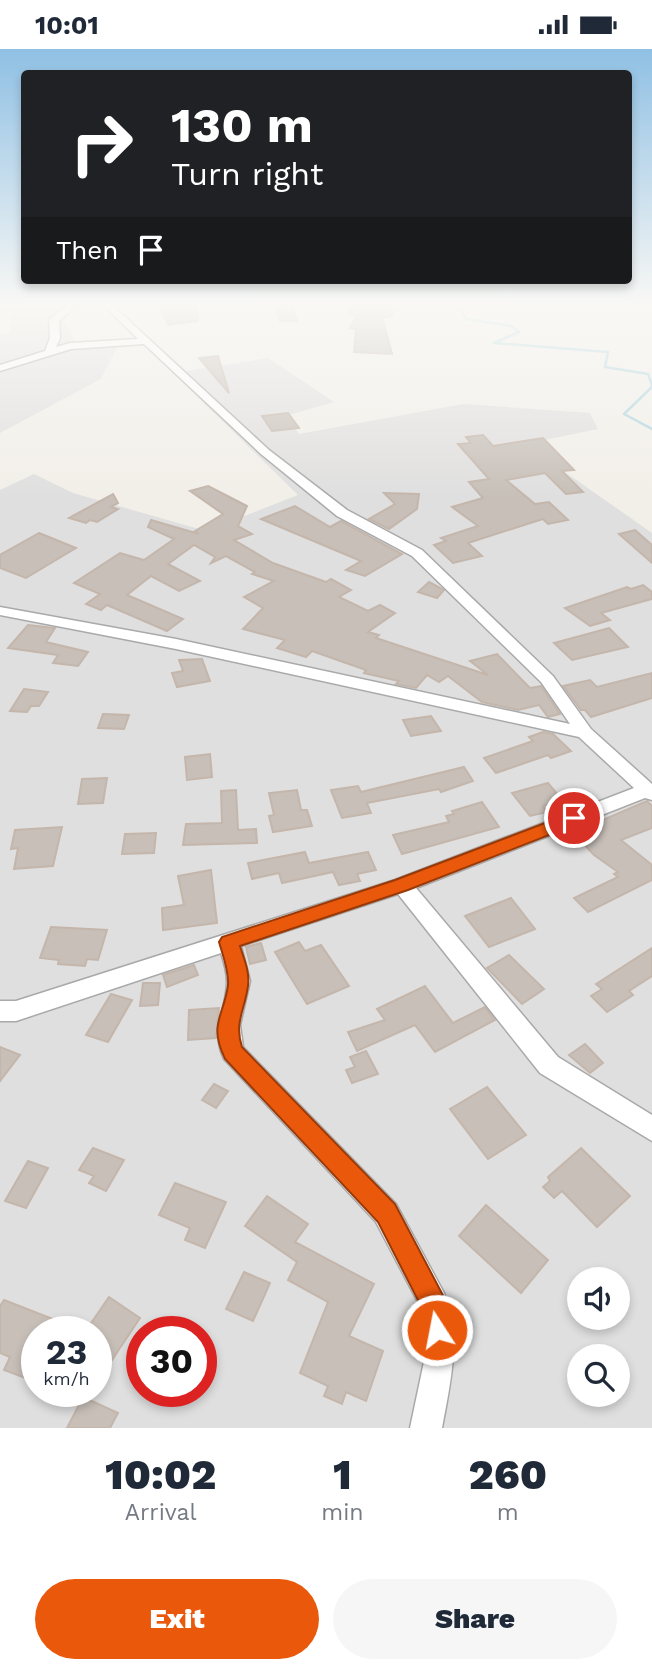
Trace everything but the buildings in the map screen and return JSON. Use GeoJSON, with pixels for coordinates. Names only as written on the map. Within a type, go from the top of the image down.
{"type":"FeatureCollection","features":[{"type":"Feature","properties":{"kind":"street"},"geometry":{"type":"LineString","coordinates":[[0,1011],[16,1011],[402,885],[650,792],[585,733],[547,679],[417,553],[329,503],[265,452],[177,368]]}},
{"type":"Feature","properties":{"kind":"street"},"geometry":{"type":"LineString","coordinates":[[0,611],[176,644],[585,733]]}},
{"type":"Feature","properties":{"kind":"street"},"geometry":{"type":"LineString","coordinates":[[402,885],[549,1065],[652,1129]]}},
{"type":"Feature","properties":{"kind":"street"},"geometry":{"type":"LineString","coordinates":[[229,942],[238,975],[238,988],[228,1017],[228,1036],[232,1052],[386,1213],[434,1303],[440,1357],[426,1428]]}},
{"type":"Feature","properties":{"kind":"shaded area"},"geometry":{"type":"Polygon","coordinates":[[[0,368],[106,368],[101,379],[0,433],[0,368]]]}},
{"type":"Feature","properties":{"kind":"shaded area"},"geometry":{"type":"Polygon","coordinates":[[[202,368],[284,368],[334,402],[285,416],[299,434],[463,404],[590,413],[598,429],[525,444],[652,533],[652,1428],[0,1428],[0,490],[34,474],[73,493],[206,531],[298,495],[173,373],[202,368]]]}},
{"type":"Feature","properties":{"kind":"waterway"},"geometry":{"type":"LineString","coordinates":[[613,368],[648,374],[652,385]]}},
{"type":"Feature","properties":{"kind":"waterway"},"geometry":{"type":"LineString","coordinates":[[652,387],[624,414],[652,429]]}},
{"type":"Feature","properties":{"kind":"route"},"geometry":{"type":"LineString","coordinates":[[437,1330],[434,1303],[386,1213],[232,1052],[228,1036],[228,1017],[238,988],[238,975],[229,942],[402,885],[574,818]]}}]}
